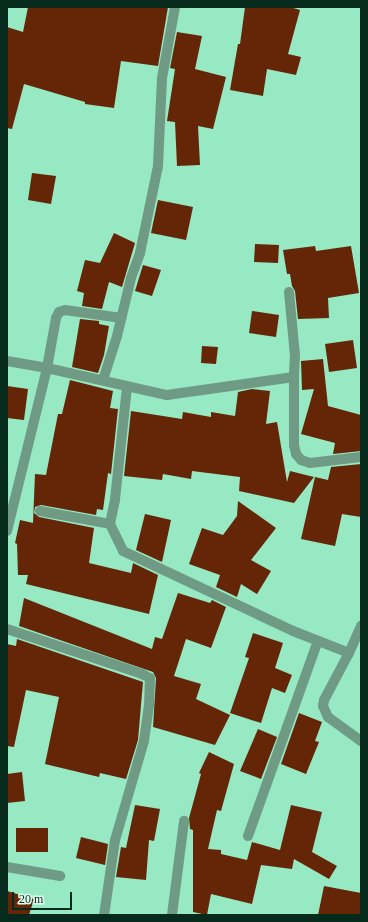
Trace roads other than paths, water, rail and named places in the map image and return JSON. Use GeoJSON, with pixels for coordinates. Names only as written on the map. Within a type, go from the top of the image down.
{"type":"FeatureCollection","features":[{"type":"Feature","properties":{"kind":"street"},"geometry":{"type":"LineString","coordinates":[[103,380],[131,278],[140,254],[158,166],[162,78],[175,7]]}},
{"type":"Feature","properties":{"kind":"street"},"geometry":{"type":"LineString","coordinates":[[289,292],[295,355],[294,445],[296,454],[301,460],[310,463],[361,456]]}},
{"type":"Feature","properties":{"kind":"street"},"geometry":{"type":"LineString","coordinates":[[7,531],[47,368],[56,318],[59,312],[73,310],[121,318]]}},
{"type":"Feature","properties":{"kind":"street"},"geometry":{"type":"LineString","coordinates":[[7,361],[47,368],[167,395],[294,377]]}},
{"type":"Feature","properties":{"kind":"street"},"geometry":{"type":"LineString","coordinates":[[127,387],[115,500],[110,524],[122,551],[293,631],[350,653]]}},
{"type":"Feature","properties":{"kind":"street"},"geometry":{"type":"LineString","coordinates":[[40,511],[110,524]]}},
{"type":"Feature","properties":{"kind":"street"},"geometry":{"type":"LineString","coordinates":[[361,626],[350,653],[324,700],[323,706],[328,716],[361,741]]}},
{"type":"Feature","properties":{"kind":"street"},"geometry":{"type":"LineString","coordinates":[[7,629],[150,678],[150,699],[144,741],[115,840],[104,915]]}},
{"type":"Feature","properties":{"kind":"street"},"geometry":{"type":"LineString","coordinates":[[248,836],[318,641]]}},
{"type":"Feature","properties":{"kind":"street"},"geometry":{"type":"LineString","coordinates":[[172,915],[184,821]]}},
{"type":"Feature","properties":{"kind":"street"},"geometry":{"type":"LineString","coordinates":[[7,867],[60,876]]}}]}
